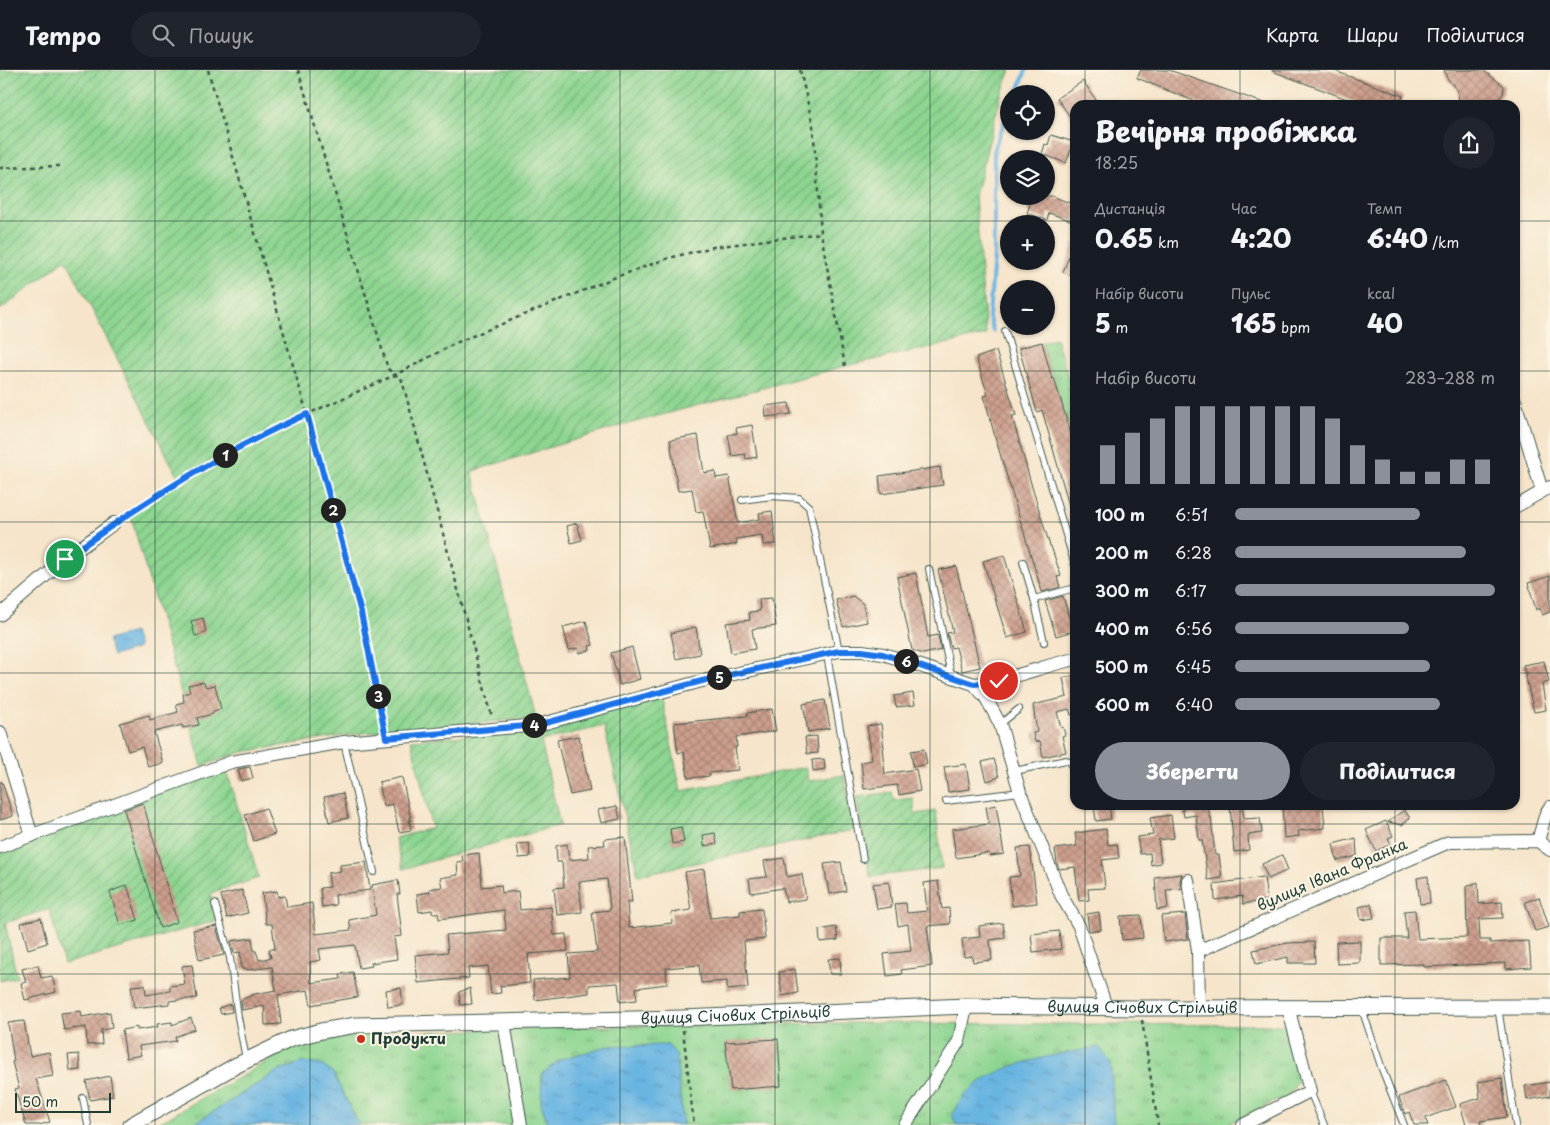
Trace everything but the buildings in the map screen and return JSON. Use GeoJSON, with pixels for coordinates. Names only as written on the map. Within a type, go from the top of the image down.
{"type":"FeatureCollection","features":[{"type":"Feature","properties":{"kind":"street"},"geometry":{"type":"LineString","coordinates":[[1520,415],[1546,489],[1520,504]]}},
{"type":"Feature","properties":{"kind":"street"},"geometry":{"type":"LineString","coordinates":[[0,615],[65,559],[114,523]]}},
{"type":"Feature","properties":{"kind":"street"},"geometry":{"type":"LineString","coordinates":[[0,847],[231,762],[344,742],[538,725],[702,681],[833,653],[862,651],[883,654],[974,684],[999,681],[1070,660]]}},
{"type":"Feature","properties":{"kind":"street"},"geometry":{"type":"LineString","coordinates":[[974,684],[986,698],[1000,724],[1020,792],[1061,895],[1080,926],[1106,1007]]}},
{"type":"Feature","properties":{"kind":"street"},"geometry":{"type":"LineString","coordinates":[[0,732],[32,836]]}},
{"type":"Feature","properties":{"kind":"street"},"geometry":{"type":"LineString","coordinates":[[1550,807],[1546,813],[1538,841],[1550,850]]}},
{"type":"Feature","properties":{"kind":"street","name":"вулиця Івана Франка"},"geometry":{"type":"LineString","coordinates":[[1198,951],[1449,842],[1538,841]]}},
{"type":"Feature","properties":{"kind":"street"},"geometry":{"type":"LineString","coordinates":[[1188,880],[1198,951],[1199,1008]]}},
{"type":"Feature","properties":{"kind":"street"},"geometry":{"type":"LineString","coordinates":[[905,1125],[959,1041],[966,1006]]}},
{"type":"Feature","properties":{"kind":"street","name":"вулиця Січових Стрільців"},"geometry":{"type":"LineString","coordinates":[[131,1125],[247,1060],[290,1039],[321,1030],[356,1025],[682,1018],[966,1006],[1140,1008],[1550,1007]]}},
{"type":"Feature","properties":{"kind":"street"},"geometry":{"type":"LineString","coordinates":[[1242,1125],[1310,1091],[1288,1007]]}},
{"type":"Feature","properties":{"kind":"street"},"geometry":{"type":"LineString","coordinates":[[504,1022],[521,1125]]}},
{"type":"Feature","properties":{"kind":"lane"},"geometry":{"type":"LineString","coordinates":[[1006,335],[1070,548]]}},
{"type":"Feature","properties":{"kind":"lane"},"geometry":{"type":"LineString","coordinates":[[742,500],[772,496],[800,498],[809,507],[833,653],[863,858]]}},
{"type":"Feature","properties":{"kind":"lane"},"geometry":{"type":"LineString","coordinates":[[1023,562],[1044,642]]}},
{"type":"Feature","properties":{"kind":"lane"},"geometry":{"type":"LineString","coordinates":[[929,569],[951,676]]}},
{"type":"Feature","properties":{"kind":"lane"},"geometry":{"type":"LineString","coordinates":[[1034,600],[1070,589]]}},
{"type":"Feature","properties":{"kind":"lane"},"geometry":{"type":"LineString","coordinates":[[1000,724],[1019,709]]}},
{"type":"Feature","properties":{"kind":"lane"},"geometry":{"type":"LineString","coordinates":[[344,742],[374,872]]}},
{"type":"Feature","properties":{"kind":"lane"},"geometry":{"type":"LineString","coordinates":[[1015,771],[1066,760],[1070,762]]}},
{"type":"Feature","properties":{"kind":"lane"},"geometry":{"type":"LineString","coordinates":[[946,801],[1020,792]]}},
{"type":"Feature","properties":{"kind":"lane"},"geometry":{"type":"LineString","coordinates":[[215,904],[230,958],[238,1017],[247,1060]]}},
{"type":"Feature","properties":{"kind":"lane"},"geometry":{"type":"LineString","coordinates":[[1361,1006],[1382,1069],[1404,1125]]}},
{"type":"Feature","properties":{"kind":"lane"},"geometry":{"type":"LineString","coordinates":[[1498,1006],[1516,1125]]}},
{"type":"Feature","properties":{"kind":"lane"},"geometry":{"type":"LineString","coordinates":[[1310,1091],[1324,1125]]}},
{"type":"Feature","properties":{"kind":"lane"},"geometry":{"type":"LineString","coordinates":[[83,1098],[88,1125]]}},
{"type":"Feature","properties":{"kind":"path"},"geometry":{"type":"LineString","coordinates":[[208,70],[307,414],[361,613],[386,738]]}},
{"type":"Feature","properties":{"kind":"path"},"geometry":{"type":"LineString","coordinates":[[298,70],[388,369],[402,380],[495,729]]}},
{"type":"Feature","properties":{"kind":"path"},"geometry":{"type":"LineString","coordinates":[[800,70],[813,125],[821,233],[845,366]]}},
{"type":"Feature","properties":{"kind":"path"},"geometry":{"type":"LineString","coordinates":[[0,168],[59,166]]}},
{"type":"Feature","properties":{"kind":"path"},"geometry":{"type":"LineString","coordinates":[[114,523],[221,458],[307,414],[395,375],[458,342],[616,276],[669,258],[740,243],[821,233]]}},
{"type":"Feature","properties":{"kind":"path"},"geometry":{"type":"LineString","coordinates":[[1140,1008],[1158,1125]]}},
{"type":"Feature","properties":{"kind":"path"},"geometry":{"type":"LineString","coordinates":[[682,1018],[694,1125]]}},
{"type":"Feature","properties":{"kind":"green space"},"geometry":{"type":"Polygon","coordinates":[[[0,70],[1011,70],[1005,85],[1000,85],[1000,99],[975,196],[986,335],[845,366],[624,425],[472,471],[536,718],[362,733],[242,752],[202,766],[129,510],[179,479],[66,259],[0,310],[0,70]]]}},
{"type":"Feature","properties":{"kind":"green space"},"geometry":{"type":"Polygon","coordinates":[[[1056,338],[1070,384],[1070,430],[1067,420],[1055,423],[1054,378],[1048,365],[1042,342],[1056,338]]]}},
{"type":"Feature","properties":{"kind":"green space"},"geometry":{"type":"Polygon","coordinates":[[[661,695],[681,791],[805,767],[809,781],[844,775],[854,830],[638,875],[604,726],[541,741],[560,825],[403,869],[395,838],[432,828],[411,740],[516,732],[661,695]]]}},
{"type":"Feature","properties":{"kind":"green space"},"geometry":{"type":"Polygon","coordinates":[[[226,768],[259,878],[211,893],[218,920],[64,964],[49,909],[5,923],[17,977],[0,981],[0,853],[226,768]]]}},
{"type":"Feature","properties":{"kind":"green space"},"geometry":{"type":"Polygon","coordinates":[[[892,792],[894,800],[913,798],[915,814],[936,811],[942,868],[870,877],[856,797],[892,792]]]}},
{"type":"Feature","properties":{"kind":"green space"},"geometry":{"type":"Polygon","coordinates":[[[849,1023],[1284,1025],[1298,1081],[1289,1095],[1225,1125],[683,1125],[676,1055],[541,1103],[548,1125],[359,1125],[333,1073],[304,1062],[278,1071],[192,1125],[155,1125],[291,1048],[358,1034],[567,1027],[849,1023]]]}},
{"type":"Feature","properties":{"kind":"water"},"geometry":{"type":"Polygon","coordinates":[[[134,632],[139,648],[113,656],[108,640],[134,632]]]}},
{"type":"Feature","properties":{"kind":"water"},"geometry":{"type":"Polygon","coordinates":[[[668,1045],[676,1055],[683,1125],[548,1125],[541,1103],[542,1074],[561,1059],[608,1046],[668,1045]]]}},
{"type":"Feature","properties":{"kind":"water"},"geometry":{"type":"Polygon","coordinates":[[[1099,1047],[1111,1064],[1114,1125],[957,1125],[952,1116],[964,1096],[977,1084],[992,1075],[1046,1057],[1099,1047]]]}},
{"type":"Feature","properties":{"kind":"water"},"geometry":{"type":"Polygon","coordinates":[[[304,1062],[321,1065],[333,1073],[359,1125],[192,1125],[278,1071],[304,1062]]]}},
{"type":"Feature","properties":{"kind":"waterway"},"geometry":{"type":"LineString","coordinates":[[1020,85],[1026,70]]}},
{"type":"Feature","properties":{"kind":"waterway"},"geometry":{"type":"LineString","coordinates":[[993,331],[989,317],[994,256],[994,153],[1000,133]]}},
{"type":"Feature","properties":{"kind":"place","name":"Продукти"},"geometry":{"type":"Point","coordinates":[361,1039]}},
{"type":"Feature","properties":{"kind":"route"},"geometry":{"type":"LineString","coordinates":[[65,559],[114,523],[221,458],[307,414],[361,613],[386,738],[538,725],[702,681],[839,651],[862,651],[883,654],[974,684],[999,681]]}}]}
